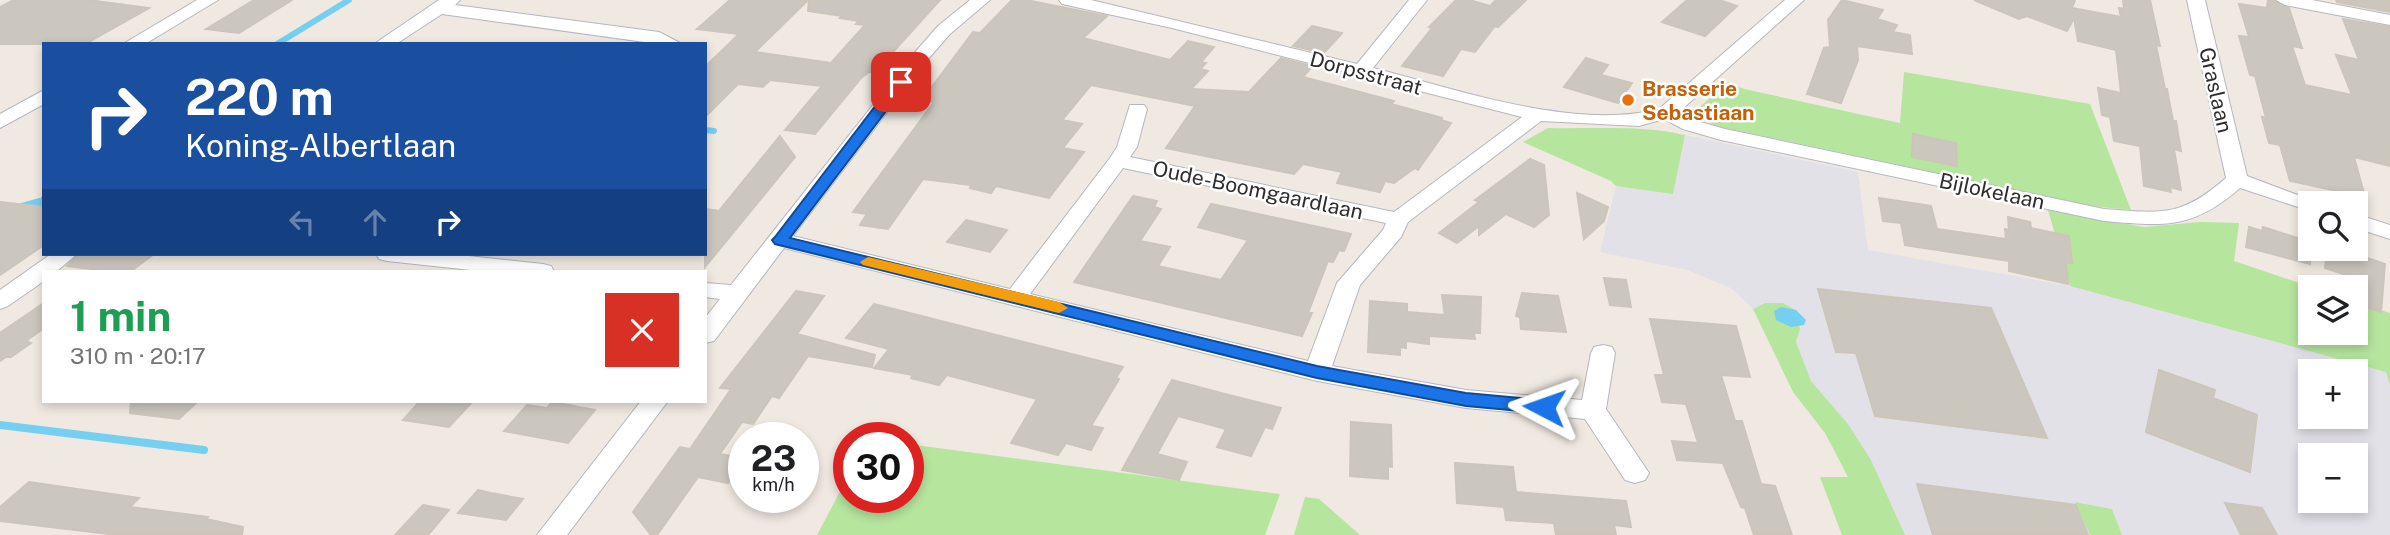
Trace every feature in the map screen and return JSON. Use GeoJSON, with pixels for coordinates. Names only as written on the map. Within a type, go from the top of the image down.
{"type":"FeatureCollection","features":[{"type":"Feature","properties":{"kind":"street"},"geometry":{"type":"LineString","coordinates":[[136,42],[209,0]]}},
{"type":"Feature","properties":{"kind":"street"},"geometry":{"type":"LineString","coordinates":[[707,332],[916,62],[944,30],[981,0]]}},
{"type":"Feature","properties":{"kind":"street","name":"Dorpsstraat"},"geometry":{"type":"LineString","coordinates":[[1068,0],[1173,23],[1537,115],[1608,121],[1639,120],[1666,113]]}},
{"type":"Feature","properties":{"kind":"street"},"geometry":{"type":"LineString","coordinates":[[1361,71],[1418,0]]}},
{"type":"Feature","properties":{"kind":"street"},"geometry":{"type":"LineString","coordinates":[[1666,113],[1795,0]]}},
{"type":"Feature","properties":{"kind":"street","name":"Graslaan"},"geometry":{"type":"LineString","coordinates":[[2196,0],[2237,180]]}},
{"type":"Feature","properties":{"kind":"street"},"geometry":{"type":"LineString","coordinates":[[2285,0],[2390,20]]}},
{"type":"Feature","properties":{"kind":"street"},"geometry":{"type":"LineString","coordinates":[[386,42],[445,4],[660,37],[669,42]]}},
{"type":"Feature","properties":{"kind":"street"},"geometry":{"type":"LineString","coordinates":[[0,122],[42,97]]}},
{"type":"Feature","properties":{"kind":"street","name":"Oude-Boomgaardlaan"},"geometry":{"type":"LineString","coordinates":[[1016,297],[1118,161],[1127,147],[1137,109]]}},
{"type":"Feature","properties":{"kind":"street","name":"Bijlokelaan"},"geometry":{"type":"LineString","coordinates":[[1666,113],[1690,125],[1721,134],[2104,215],[2155,218],[2185,214],[2206,205],[2237,180]]}},
{"type":"Feature","properties":{"kind":"street","name":"Oude-Boomgaardlaan"},"geometry":{"type":"LineString","coordinates":[[1317,372],[1349,283],[1393,232],[1398,219],[1537,115]]}},
{"type":"Feature","properties":{"kind":"street","name":"Oude-Boomgaardlaan"},"geometry":{"type":"LineString","coordinates":[[1118,161],[1398,219]]}},
{"type":"Feature","properties":{"kind":"street"},"geometry":{"type":"LineString","coordinates":[[2237,180],[2298,201]]}},
{"type":"Feature","properties":{"kind":"street"},"geometry":{"type":"LineString","coordinates":[[2368,225],[2390,232]]}},
{"type":"Feature","properties":{"kind":"street"},"geometry":{"type":"LineString","coordinates":[[780,240],[1317,372],[1466,400],[1593,410]]}},
{"type":"Feature","properties":{"kind":"street"},"geometry":{"type":"LineString","coordinates":[[44,270],[63,256]]}},
{"type":"Feature","properties":{"kind":"street"},"geometry":{"type":"LineString","coordinates":[[405,256],[533,270]]}},
{"type":"Feature","properties":{"kind":"street"},"geometry":{"type":"LineString","coordinates":[[0,301],[42,271]]}},
{"type":"Feature","properties":{"kind":"street"},"geometry":{"type":"LineString","coordinates":[[707,290],[737,293]]}},
{"type":"Feature","properties":{"kind":"street"},"geometry":{"type":"LineString","coordinates":[[1603,353],[1593,410],[1635,474]]}},
{"type":"Feature","properties":{"kind":"street"},"geometry":{"type":"LineString","coordinates":[[551,535],[653,403]]}},
{"type":"Feature","properties":{"kind":"shaded area"},"geometry":{"type":"Polygon","coordinates":[[[1685,135],[1858,172],[1868,250],[2070,286],[2339,359],[2298,359],[2298,429],[2368,429],[2368,367],[2387,372],[2390,385],[2390,535],[2122,535],[2112,509],[2076,502],[2090,535],[1905,535],[1871,460],[1848,424],[1811,381],[1796,342],[1800,329],[1765,303],[1753,309],[1731,288],[1687,270],[1600,252],[1616,186],[1673,193],[1685,135]]]}},
{"type":"Feature","properties":{"kind":"green space"},"geometry":{"type":"Polygon","coordinates":[[[1904,72],[2090,104],[2131,210],[2092,206],[1716,126],[1694,112],[1728,82],[1744,89],[1900,123],[1904,72]]]}},
{"type":"Feature","properties":{"kind":"green space"},"geometry":{"type":"Polygon","coordinates":[[[1548,128],[1635,129],[1685,135],[1673,194],[1616,186],[1611,181],[1523,142],[1548,128]]]}},
{"type":"Feature","properties":{"kind":"green space"},"geometry":{"type":"Polygon","coordinates":[[[2048,210],[2144,227],[2200,222],[2239,223],[2234,261],[2298,283],[2298,345],[2368,345],[2368,306],[2390,313],[2390,385],[2386,372],[2368,367],[2368,359],[2338,359],[2070,286],[2048,210]]]}},
{"type":"Feature","properties":{"kind":"green space"},"geometry":{"type":"Polygon","coordinates":[[[1765,303],[1783,303],[1797,311],[1800,329],[1796,342],[1811,381],[1848,424],[1871,460],[1905,535],[1842,535],[1820,477],[1848,477],[1825,433],[1793,392],[1753,309],[1765,303]]]}},
{"type":"Feature","properties":{"kind":"green space"},"geometry":{"type":"Polygon","coordinates":[[[924,446],[1280,494],[1265,535],[817,535],[833,505],[833,513],[924,513],[924,446]]]}},
{"type":"Feature","properties":{"kind":"green space"},"geometry":{"type":"Polygon","coordinates":[[[1305,497],[1319,499],[1360,535],[1294,535],[1305,497]]]}},
{"type":"Feature","properties":{"kind":"green space"},"geometry":{"type":"Polygon","coordinates":[[[2075,502],[2112,509],[2122,535],[2090,535],[2075,502]]]}},
{"type":"Feature","properties":{"kind":"water"},"geometry":{"type":"Polygon","coordinates":[[[1781,307],[1796,310],[1806,320],[1804,325],[1791,327],[1776,320],[1774,311],[1781,307]]]}},
{"type":"Feature","properties":{"kind":"building"},"geometry":{"type":"Polygon","coordinates":[[[14,0],[88,0],[149,8],[89,42],[0,44],[0,7],[14,0]]]}},
{"type":"Feature","properties":{"kind":"building"},"geometry":{"type":"Polygon","coordinates":[[[254,0],[292,0],[239,33],[206,29],[254,0]]]}},
{"type":"Feature","properties":{"kind":"building"},"geometry":{"type":"Polygon","coordinates":[[[730,0],[808,0],[755,52],[831,63],[865,25],[856,24],[859,21],[840,18],[842,16],[808,11],[809,0],[940,0],[875,72],[869,72],[861,78],[815,134],[785,130],[822,86],[770,80],[763,87],[738,84],[707,115],[707,65],[739,34],[697,29],[730,0]]]}},
{"type":"Feature","properties":{"kind":"building"},"geometry":{"type":"Polygon","coordinates":[[[1012,0],[1026,0],[1107,16],[1083,38],[1170,60],[1188,41],[1214,47],[1201,62],[1206,63],[1200,69],[1208,71],[1191,89],[1249,92],[1281,58],[1312,66],[1303,77],[1394,101],[1391,104],[1451,123],[1418,170],[1415,168],[1394,183],[1385,181],[1380,192],[1337,183],[1342,172],[1303,164],[1294,174],[1166,148],[1195,106],[1091,85],[1062,120],[1082,124],[1063,148],[1084,152],[1049,198],[996,186],[991,193],[970,188],[971,185],[923,179],[888,229],[860,225],[867,214],[853,212],[934,102],[922,100],[973,32],[980,33],[1012,0]]]}},
{"type":"Feature","properties":{"kind":"building"},"geometry":{"type":"Polygon","coordinates":[[[1456,0],[1469,0],[1490,6],[1496,0],[1526,0],[1498,27],[1495,26],[1475,52],[1461,49],[1443,76],[1402,66],[1432,28],[1429,27],[1456,0]]]}},
{"type":"Feature","properties":{"kind":"building"},"geometry":{"type":"Polygon","coordinates":[[[1687,0],[1719,0],[1737,6],[1705,36],[1662,22],[1687,0]]]}},
{"type":"Feature","properties":{"kind":"building"},"geometry":{"type":"Polygon","coordinates":[[[1842,0],[1883,10],[1877,19],[1897,25],[1893,32],[1910,35],[1912,54],[1857,46],[1858,60],[1841,103],[1807,94],[1824,48],[1830,47],[1828,20],[1842,0]]]}},
{"type":"Feature","properties":{"kind":"building"},"geometry":{"type":"Polygon","coordinates":[[[1974,0],[2075,0],[2072,8],[2121,17],[2119,8],[2124,9],[2123,0],[2150,0],[2160,46],[2156,45],[2165,89],[2173,121],[2176,121],[2181,151],[2174,149],[2181,190],[2170,187],[2171,192],[2144,186],[2140,146],[2114,141],[2110,117],[2102,115],[2098,88],[2121,93],[2116,50],[2078,41],[2074,18],[2067,31],[2027,16],[2019,19],[1974,0]]]}},
{"type":"Feature","properties":{"kind":"building"},"geometry":{"type":"Polygon","coordinates":[[[2268,0],[2274,0],[2289,8],[2302,48],[2292,46],[2305,85],[2352,95],[2336,55],[2359,60],[2343,19],[2390,27],[2390,166],[2354,157],[2363,191],[2337,191],[2290,181],[2280,145],[2269,143],[2262,117],[2266,118],[2255,76],[2250,75],[2239,36],[2249,37],[2239,4],[2267,8],[2268,0]]]}},
{"type":"Feature","properties":{"kind":"building"},"geometry":{"type":"Polygon","coordinates":[[[2336,0],[2390,0],[2390,12],[2337,2],[2336,0]]]}},
{"type":"Feature","properties":{"kind":"building"},"geometry":{"type":"Polygon","coordinates":[[[1312,26],[1342,33],[1324,53],[1293,46],[1312,26]]]}},
{"type":"Feature","properties":{"kind":"building"},"geometry":{"type":"Polygon","coordinates":[[[1586,58],[1608,65],[1601,75],[1632,83],[1618,103],[1564,87],[1586,58]]]}},
{"type":"Feature","properties":{"kind":"building"},"geometry":{"type":"Polygon","coordinates":[[[1913,134],[1956,143],[1957,166],[1912,157],[1913,134]]]}},
{"type":"Feature","properties":{"kind":"building"},"geometry":{"type":"Polygon","coordinates":[[[780,136],[795,157],[705,267],[707,209],[719,211],[780,136]]]}},
{"type":"Feature","properties":{"kind":"building"},"geometry":{"type":"Polygon","coordinates":[[[1530,159],[1544,165],[1549,215],[1534,227],[1506,214],[1479,235],[1479,226],[1457,243],[1439,233],[1479,202],[1475,200],[1530,159]]]}},
{"type":"Feature","properties":{"kind":"building"},"geometry":{"type":"Polygon","coordinates":[[[1577,193],[1608,207],[1604,221],[1584,239],[1577,193]]]}},
{"type":"Feature","properties":{"kind":"building"},"geometry":{"type":"Polygon","coordinates":[[[1133,196],[1157,201],[1154,207],[1161,209],[1140,241],[1170,247],[1158,266],[1221,280],[1248,240],[1198,227],[1211,204],[1351,234],[1344,251],[1339,250],[1333,262],[1328,261],[1302,336],[1074,282],[1133,196]]]}},
{"type":"Feature","properties":{"kind":"building"},"geometry":{"type":"Polygon","coordinates":[[[1879,198],[1931,206],[1937,229],[2006,239],[2005,229],[2009,230],[2008,217],[2030,222],[2031,228],[2069,236],[2072,263],[2066,262],[2068,284],[2009,271],[2009,261],[1905,245],[1901,223],[1883,221],[1879,198]]]}},
{"type":"Feature","properties":{"kind":"building"},"geometry":{"type":"Polygon","coordinates":[[[0,202],[42,207],[42,246],[0,275],[0,202]]]}},
{"type":"Feature","properties":{"kind":"building"},"geometry":{"type":"Polygon","coordinates":[[[966,220],[1007,230],[990,252],[947,242],[966,220]]]}},
{"type":"Feature","properties":{"kind":"building"},"geometry":{"type":"Polygon","coordinates":[[[2249,227],[2262,231],[2263,227],[2298,238],[2298,261],[2246,247],[2249,227]]]}},
{"type":"Feature","properties":{"kind":"building"},"geometry":{"type":"Polygon","coordinates":[[[77,256],[151,256],[132,270],[67,266],[77,256]]]}},
{"type":"Feature","properties":{"kind":"building"},"geometry":{"type":"Polygon","coordinates":[[[2368,258],[2385,264],[2381,312],[2368,308],[2368,275],[2347,275],[2325,268],[2326,261],[2368,261],[2368,258]]]}},
{"type":"Feature","properties":{"kind":"building"},"geometry":{"type":"Polygon","coordinates":[[[1604,278],[1626,280],[1631,307],[1610,305],[1604,278]]]}},
{"type":"Feature","properties":{"kind":"building"},"geometry":{"type":"Polygon","coordinates":[[[1818,289],[1991,308],[2047,438],[1875,416],[1856,353],[1836,352],[1818,289]]]}},
{"type":"Feature","properties":{"kind":"building"},"geometry":{"type":"Polygon","coordinates":[[[796,291],[824,296],[797,334],[875,355],[872,367],[808,356],[779,398],[772,396],[754,422],[728,422],[728,442],[720,454],[728,455],[728,483],[698,477],[657,535],[651,535],[633,512],[680,447],[690,449],[731,389],[720,388],[796,291]]]}},
{"type":"Feature","properties":{"kind":"building"},"geometry":{"type":"Polygon","coordinates":[[[1522,293],[1558,296],[1566,332],[1521,329],[1520,317],[1516,316],[1522,293]]]}},
{"type":"Feature","properties":{"kind":"building"},"geometry":{"type":"Polygon","coordinates":[[[1442,295],[1481,297],[1480,333],[1474,333],[1475,339],[1429,336],[1429,344],[1406,341],[1406,348],[1400,347],[1400,355],[1368,352],[1370,301],[1407,304],[1407,312],[1445,315],[1442,295]]]}},
{"type":"Feature","properties":{"kind":"building"},"geometry":{"type":"Polygon","coordinates":[[[42,304],[42,329],[26,341],[31,343],[0,361],[0,333],[42,304]]]}},
{"type":"Feature","properties":{"kind":"building"},"geometry":{"type":"Polygon","coordinates":[[[874,304],[1123,367],[1116,378],[1119,379],[1091,426],[1103,428],[1091,450],[1066,443],[1058,455],[1011,443],[1037,399],[947,375],[939,385],[911,378],[913,375],[874,368],[889,349],[846,338],[874,304]]]}},
{"type":"Feature","properties":{"kind":"building"},"geometry":{"type":"Polygon","coordinates":[[[1650,319],[1736,326],[1750,377],[1721,375],[1735,421],[1742,421],[1761,484],[1775,486],[1792,535],[1754,535],[1745,508],[1741,507],[1723,463],[1677,460],[1672,441],[1698,443],[1686,404],[1662,402],[1655,375],[1664,375],[1650,319]]]}},
{"type":"Feature","properties":{"kind":"building"},"geometry":{"type":"Polygon","coordinates":[[[2159,370],[2215,390],[2213,398],[2257,415],[2250,472],[2146,432],[2159,370]]]}},
{"type":"Feature","properties":{"kind":"building"},"geometry":{"type":"Polygon","coordinates":[[[1172,380],[1281,408],[1272,429],[1265,427],[1251,456],[1217,447],[1226,429],[1178,416],[1157,454],[1187,462],[1179,480],[1122,470],[1172,380]]]}},
{"type":"Feature","properties":{"kind":"building"},"geometry":{"type":"Polygon","coordinates":[[[131,403],[196,403],[179,419],[130,413],[131,403]]]}},
{"type":"Feature","properties":{"kind":"building"},"geometry":{"type":"Polygon","coordinates":[[[418,403],[471,403],[449,427],[403,420],[418,403]]]}},
{"type":"Feature","properties":{"kind":"building"},"geometry":{"type":"Polygon","coordinates":[[[551,403],[557,403],[595,410],[568,443],[504,431],[527,405],[547,408],[551,403]]]}},
{"type":"Feature","properties":{"kind":"building"},"geometry":{"type":"Polygon","coordinates":[[[1351,422],[1391,425],[1392,467],[1388,466],[1388,479],[1350,476],[1351,422]]]}},
{"type":"Feature","properties":{"kind":"building"},"geometry":{"type":"Polygon","coordinates":[[[1455,463],[1513,467],[1516,492],[1626,501],[1631,527],[1614,525],[1616,535],[1556,535],[1554,523],[1506,520],[1504,507],[1457,503],[1455,463]]]}},
{"type":"Feature","properties":{"kind":"building"},"geometry":{"type":"Polygon","coordinates":[[[29,482],[139,498],[130,507],[208,517],[206,519],[243,527],[242,535],[117,535],[0,521],[0,507],[29,482]]]}},
{"type":"Feature","properties":{"kind":"building"},"geometry":{"type":"Polygon","coordinates":[[[1917,484],[2076,505],[2088,535],[1933,535],[1917,484]]]}},
{"type":"Feature","properties":{"kind":"building"},"geometry":{"type":"Polygon","coordinates":[[[478,490],[523,499],[506,520],[458,513],[478,490]]]}},
{"type":"Feature","properties":{"kind":"building"},"geometry":{"type":"Polygon","coordinates":[[[2225,503],[2262,508],[2277,535],[2241,535],[2225,503]]]}},
{"type":"Feature","properties":{"kind":"building"},"geometry":{"type":"Polygon","coordinates":[[[423,505],[449,510],[428,535],[395,535],[423,505]]]}},
{"type":"Feature","properties":{"kind":"waterway"},"geometry":{"type":"LineString","coordinates":[[280,42],[349,0]]}},
{"type":"Feature","properties":{"kind":"waterway"},"geometry":{"type":"LineString","coordinates":[[707,130],[714,131]]}},
{"type":"Feature","properties":{"kind":"waterway"},"geometry":{"type":"LineString","coordinates":[[22,206],[40,201]]}},
{"type":"Feature","properties":{"kind":"waterway"},"geometry":{"type":"LineString","coordinates":[[40,211],[36,211],[42,201]]}},
{"type":"Feature","properties":{"kind":"waterway"},"geometry":{"type":"LineString","coordinates":[[0,425],[204,450]]}},
{"type":"Feature","properties":{"kind":"slow traffic"},"geometry":{"type":"LineString","coordinates":[[868,262],[1059,308]]}},
{"type":"Feature","properties":{"kind":"place","name":"Brasserie Sebastiaan"},"geometry":{"type":"Point","coordinates":[1628,100]}},
{"type":"Feature","properties":{"kind":"route"},"geometry":{"type":"LineString","coordinates":[[901,82],[780,240],[1317,372],[1466,400],[1544,407]]}}]}
